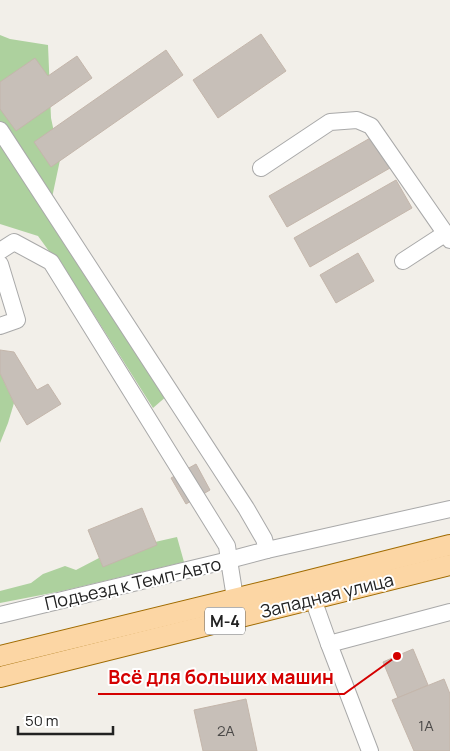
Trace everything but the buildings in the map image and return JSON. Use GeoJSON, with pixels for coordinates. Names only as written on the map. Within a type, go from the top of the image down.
{"type":"FeatureCollection","features":[{"type":"Feature","properties":{"kind":"main road","name":"Западная улица"},"geometry":{"type":"LineString","coordinates":[[0,656],[450,545]]}},
{"type":"Feature","properties":{"kind":"main road","name":"Западная улица"},"geometry":{"type":"LineString","coordinates":[[0,677],[450,565]]}},
{"type":"Feature","properties":{"kind":"street"},"geometry":{"type":"LineString","coordinates":[[261,168],[330,122],[357,120],[371,126],[448,237],[403,261]]}},
{"type":"Feature","properties":{"kind":"street"},"geometry":{"type":"LineString","coordinates":[[0,130],[246,508],[264,538],[266,550]]}},
{"type":"Feature","properties":{"kind":"street"},"geometry":{"type":"LineString","coordinates":[[0,251],[14,242],[51,262],[227,546],[228,560],[450,509]]}},
{"type":"Feature","properties":{"kind":"street"},"geometry":{"type":"LineString","coordinates":[[0,264],[17,320],[0,326]]}},
{"type":"Feature","properties":{"kind":"street","name":"Подъезд к Темп-Авто"},"geometry":{"type":"LineString","coordinates":[[0,615],[228,560],[235,598]]}},
{"type":"Feature","properties":{"kind":"street"},"geometry":{"type":"LineString","coordinates":[[313,599],[364,747]]}},
{"type":"Feature","properties":{"kind":"street"},"geometry":{"type":"LineString","coordinates":[[329,644],[450,612]]}},
{"type":"Feature","properties":{"kind":"green space"},"geometry":{"type":"Polygon","coordinates":[[[0,35],[10,39],[48,45],[51,118],[60,160],[50,207],[168,395],[153,408],[86,302],[38,236],[0,224],[0,35]]]}},
{"type":"Feature","properties":{"kind":"green space"},"geometry":{"type":"Polygon","coordinates":[[[0,373],[14,403],[0,443],[0,373]]]}},
{"type":"Feature","properties":{"kind":"green space"},"geometry":{"type":"Polygon","coordinates":[[[177,537],[184,562],[62,591],[0,603],[0,591],[31,583],[43,574],[65,566],[76,570],[99,558],[103,566],[155,542],[177,537]]]}},
{"type":"Feature","properties":{"kind":"place","name":"Всё для больших машин"},"geometry":{"type":"Point","coordinates":[397,656]}}]}
